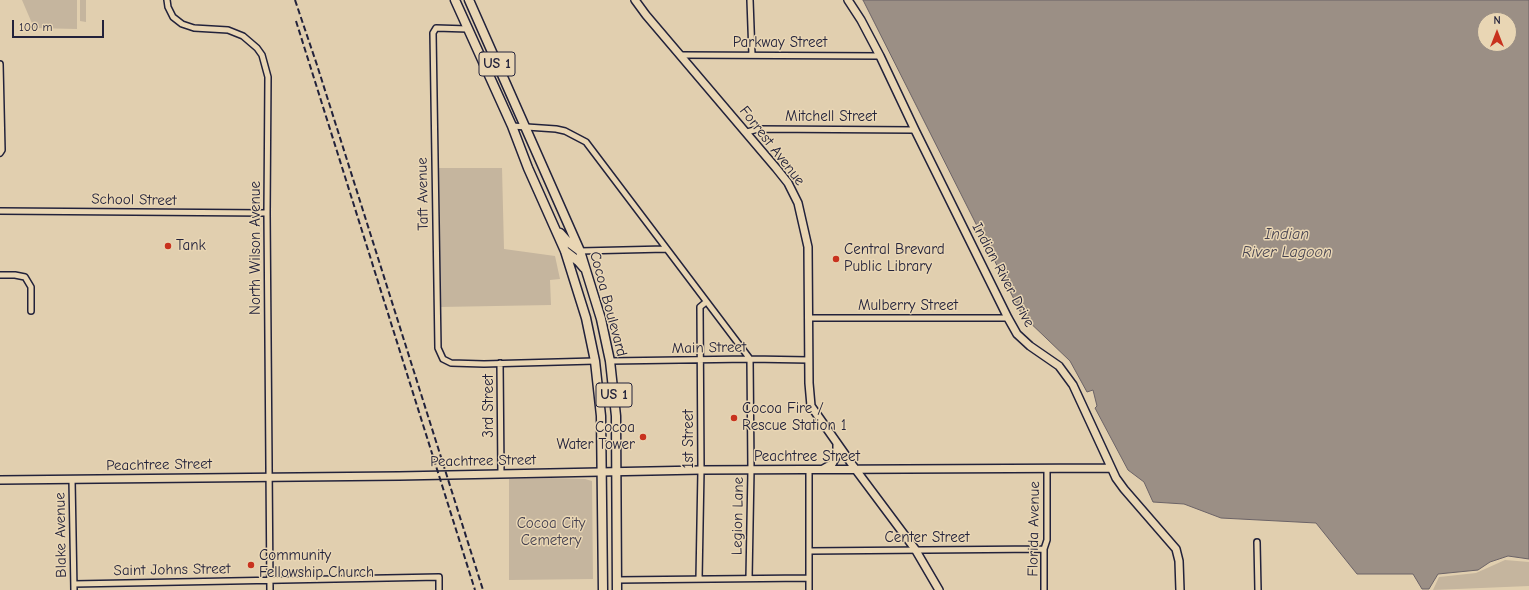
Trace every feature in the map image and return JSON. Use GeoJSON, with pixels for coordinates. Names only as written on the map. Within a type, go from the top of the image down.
{"type":"FeatureCollection","features":[{"type":"Feature","properties":{"kind":"main road","name":"Cocoa Boulevard"},"geometry":{"type":"LineString","coordinates":[[455,0],[512,126],[528,168],[565,252],[580,296],[595,361],[601,416],[603,590]]}},
{"type":"Feature","properties":{"kind":"main road","name":"Cocoa Boulevard"},"geometry":{"type":"LineString","coordinates":[[469,0],[580,251],[601,319],[610,361],[616,416],[617,590]]}},
{"type":"Feature","properties":{"kind":"main road"},"geometry":{"type":"LineString","coordinates":[[553,225],[568,242],[580,251]]}},
{"type":"Feature","properties":{"kind":"main road"},"geometry":{"type":"LineString","coordinates":[[565,252],[578,261],[588,274]]}},
{"type":"Feature","properties":{"kind":"street","name":"North Wilson Avenue"},"geometry":{"type":"LineString","coordinates":[[167,0],[168,7],[173,17],[182,24],[194,28],[228,30],[243,36],[257,48],[262,55],[268,77],[267,213],[270,590]]}},
{"type":"Feature","properties":{"kind":"street","name":"Forrest Avenue"},"geometry":{"type":"LineString","coordinates":[[635,0],[646,15],[788,182],[798,203],[808,247],[809,390],[811,406],[856,470],[915,549],[939,590]]}},
{"type":"Feature","properties":{"kind":"street"},"geometry":{"type":"LineString","coordinates":[[750,0],[752,55]]}},
{"type":"Feature","properties":{"kind":"street","name":"Indian River Drive"},"geometry":{"type":"LineString","coordinates":[[848,0],[880,56],[915,130],[1017,334],[1030,346],[1058,366],[1073,385],[1111,468],[1124,489],[1168,538],[1179,554],[1180,590]]}},
{"type":"Feature","properties":{"kind":"street","name":"Taft Avenue"},"geometry":{"type":"LineString","coordinates":[[468,29],[436,28],[432,33],[438,348],[443,359],[451,363],[500,363]]}},
{"type":"Feature","properties":{"kind":"street","name":"Parkway Street"},"geometry":{"type":"LineString","coordinates":[[681,55],[880,56]]}},
{"type":"Feature","properties":{"kind":"street"},"geometry":{"type":"LineString","coordinates":[[0,64],[2,150],[0,153]]}},
{"type":"Feature","properties":{"kind":"street"},"geometry":{"type":"LineString","coordinates":[[512,126],[556,129],[565,131],[586,142],[750,359]]}},
{"type":"Feature","properties":{"kind":"street","name":"Mitchell Street"},"geometry":{"type":"LineString","coordinates":[[747,132],[758,129],[915,130]]}},
{"type":"Feature","properties":{"kind":"street","name":"School Street"},"geometry":{"type":"LineString","coordinates":[[0,211],[267,213]]}},
{"type":"Feature","properties":{"kind":"street"},"geometry":{"type":"LineString","coordinates":[[580,251],[666,249]]}},
{"type":"Feature","properties":{"kind":"street"},"geometry":{"type":"LineString","coordinates":[[0,275],[16,275],[25,278],[31,287],[31,311]]}},
{"type":"Feature","properties":{"kind":"street","name":"1st Street"},"geometry":{"type":"LineString","coordinates":[[699,579],[701,470],[700,307],[706,302]]}},
{"type":"Feature","properties":{"kind":"street","name":"Mulberry Street"},"geometry":{"type":"LineString","coordinates":[[808,318],[1008,318]]}},
{"type":"Feature","properties":{"kind":"street","name":"Main Street"},"geometry":{"type":"LineString","coordinates":[[610,361],[750,359],[809,360]]}},
{"type":"Feature","properties":{"kind":"street","name":"Legion Lane"},"geometry":{"type":"LineString","coordinates":[[749,578],[751,470],[750,359]]}},
{"type":"Feature","properties":{"kind":"street"},"geometry":{"type":"LineString","coordinates":[[500,363],[595,361]]}},
{"type":"Feature","properties":{"kind":"street","name":"3rd Street"},"geometry":{"type":"LineString","coordinates":[[500,363],[501,474]]}},
{"type":"Feature","properties":{"kind":"street"},"geometry":{"type":"LineString","coordinates":[[822,470],[832,464],[837,455],[837,443]]}},
{"type":"Feature","properties":{"kind":"street","name":"Peachtree Street"},"geometry":{"type":"LineString","coordinates":[[0,480],[269,476],[399,476],[701,470],[1111,468]]}},
{"type":"Feature","properties":{"kind":"street","name":"Florida Avenue"},"geometry":{"type":"LineString","coordinates":[[1044,590],[1044,549],[1047,540],[1047,469]]}},
{"type":"Feature","properties":{"kind":"street"},"geometry":{"type":"LineString","coordinates":[[809,470],[809,590]]}},
{"type":"Feature","properties":{"kind":"street","name":"Blake Avenue"},"geometry":{"type":"LineString","coordinates":[[72,480],[74,590]]}},
{"type":"Feature","properties":{"kind":"street"},"geometry":{"type":"LineString","coordinates":[[1257,542],[1258,590]]}},
{"type":"Feature","properties":{"kind":"street","name":"Center Street"},"geometry":{"type":"LineString","coordinates":[[809,550],[1044,549]]}},
{"type":"Feature","properties":{"kind":"street","name":"Saint Johns Street"},"geometry":{"type":"LineString","coordinates":[[74,584],[439,577],[439,590]]}},
{"type":"Feature","properties":{"kind":"street"},"geometry":{"type":"LineString","coordinates":[[617,580],[809,578]]}},
{"type":"Feature","properties":{"kind":"green space"},"geometry":{"type":"Polygon","coordinates":[[[22,0],[77,0],[77,29],[34,28],[22,0]]]}},
{"type":"Feature","properties":{"kind":"green space"},"geometry":{"type":"Polygon","coordinates":[[[80,0],[86,0],[86,22],[80,21],[80,0]]]}},
{"type":"Feature","properties":{"kind":"green space"},"geometry":{"type":"Polygon","coordinates":[[[438,168],[502,168],[504,249],[555,256],[560,279],[550,280],[551,305],[440,307],[438,168]]]}},
{"type":"Feature","properties":{"kind":"green space","name":"Cocoa City Cemetery"},"geometry":{"type":"Polygon","coordinates":[[[509,479],[585,479],[592,481],[593,579],[509,580],[509,479]]]}},
{"type":"Feature","properties":{"kind":"green space"},"geometry":{"type":"Polygon","coordinates":[[[1505,560],[1529,562],[1529,586],[1433,590],[1439,577],[1476,573],[1505,560]]]}},
{"type":"Feature","properties":{"kind":"water","name":"Indian River Lagoon"},"geometry":{"type":"Polygon","coordinates":[[[863,0],[1529,0],[1529,559],[1508,556],[1490,562],[1478,570],[1438,574],[1429,589],[1422,589],[1413,574],[1357,574],[1316,523],[1221,518],[1184,504],[1153,502],[1144,482],[1128,470],[1095,408],[1097,406],[1093,390],[1087,392],[1070,361],[1022,315],[863,0]]]}},
{"type":"Feature","properties":{"kind":"railway"},"geometry":{"type":"LineString","coordinates":[[295,0],[317,65],[483,590]]}},
{"type":"Feature","properties":{"kind":"railway"},"geometry":{"type":"LineString","coordinates":[[296,21],[475,590]]}},
{"type":"Feature","properties":{"kind":"place","name":"Tank"},"geometry":{"type":"Point","coordinates":[168,246]}},
{"type":"Feature","properties":{"kind":"place","name":"Central Brevard Public Library"},"geometry":{"type":"Point","coordinates":[836,259]}},
{"type":"Feature","properties":{"kind":"place","name":"Cocoa Fire / Rescue Station 1"},"geometry":{"type":"Point","coordinates":[734,418]}},
{"type":"Feature","properties":{"kind":"place","name":"Cocoa Water Tower"},"geometry":{"type":"Point","coordinates":[643,437]}},
{"type":"Feature","properties":{"kind":"place","name":"Community Fellowship Church"},"geometry":{"type":"Point","coordinates":[251,565]}}]}
